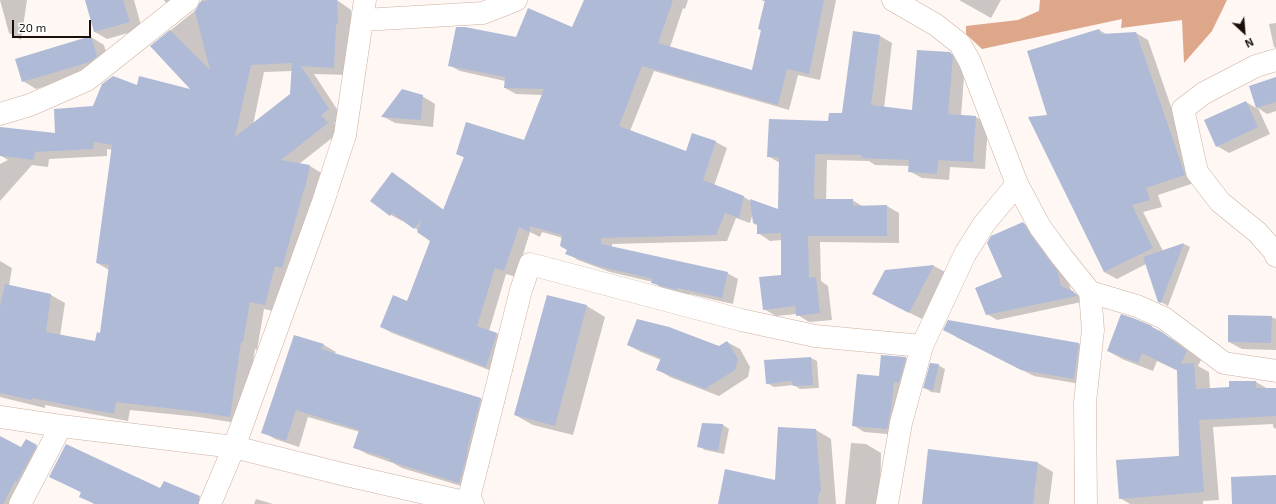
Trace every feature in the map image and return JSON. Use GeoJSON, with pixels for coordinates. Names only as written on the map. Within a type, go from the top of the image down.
{"type":"FeatureCollection","features":[{"type":"Feature","properties":{"kind":"street"},"geometry":{"type":"LineString","coordinates":[[0,114],[30,105],[87,80],[188,0]]}},
{"type":"Feature","properties":{"kind":"street"},"geometry":{"type":"LineString","coordinates":[[210,504],[234,447],[323,202],[345,135],[364,10],[484,13],[516,0]]}},
{"type":"Feature","properties":{"kind":"street"},"geometry":{"type":"LineString","coordinates":[[893,0],[936,25],[960,44],[970,62],[1017,184],[1040,227],[1090,292],[1093,330],[1085,402],[1086,504]]}},
{"type":"Feature","properties":{"kind":"street"},"geometry":{"type":"LineString","coordinates":[[1276,60],[1256,66],[1204,93],[1183,109],[1197,172],[1220,202],[1257,232],[1274,251],[1276,256]]}},
{"type":"Feature","properties":{"kind":"street"},"geometry":{"type":"LineString","coordinates":[[887,504],[901,423],[922,346],[965,254],[984,224],[1017,184]]}},
{"type":"Feature","properties":{"kind":"street"},"geometry":{"type":"LineString","coordinates":[[0,417],[234,447],[346,475],[471,503],[519,298],[530,264],[741,320],[808,334],[922,346]]}},
{"type":"Feature","properties":{"kind":"street"},"geometry":{"type":"LineString","coordinates":[[1090,292],[1137,306],[1164,318],[1224,363],[1276,371]]}},
{"type":"Feature","properties":{"kind":"street"},"geometry":{"type":"LineString","coordinates":[[20,504],[61,426]]}},
{"type":"Feature","properties":{"kind":"shaded area"},"geometry":{"type":"Polygon","coordinates":[[[1040,0],[1227,0],[1212,31],[1184,63],[1182,20],[1121,28],[1122,19],[982,49],[966,34],[966,26],[1018,20],[1039,11],[1040,0]]]}},
{"type":"Feature","properties":{"kind":"building"},"geometry":{"type":"Polygon","coordinates":[[[85,0],[123,0],[130,22],[94,32],[85,0]]]}},
{"type":"Feature","properties":{"kind":"building"},"geometry":{"type":"Polygon","coordinates":[[[210,0],[337,0],[338,24],[336,24],[334,68],[301,66],[329,109],[321,115],[328,123],[281,160],[310,165],[305,189],[282,268],[275,266],[265,305],[250,302],[243,342],[241,342],[230,417],[116,402],[114,414],[32,398],[31,400],[0,393],[0,306],[5,284],[51,294],[46,332],[95,341],[97,332],[100,333],[109,265],[96,263],[112,145],[94,142],[93,149],[35,152],[34,160],[0,156],[0,127],[55,133],[54,109],[93,106],[102,84],[113,76],[137,85],[139,76],[190,89],[150,46],[170,30],[210,70],[195,11],[200,2],[210,0]],[[292,63],[251,65],[235,137],[290,94],[292,63]]]}},
{"type":"Feature","properties":{"kind":"building"},"geometry":{"type":"Polygon","coordinates":[[[584,0],[673,0],[658,43],[752,70],[761,30],[758,29],[765,0],[824,0],[809,74],[787,69],[778,105],[642,66],[619,126],[686,151],[692,133],[716,141],[703,180],[744,196],[739,218],[725,213],[716,235],[601,238],[601,244],[728,272],[722,298],[678,288],[677,290],[651,283],[653,279],[598,266],[565,254],[567,250],[560,246],[562,235],[530,226],[529,232],[519,227],[504,271],[495,268],[477,326],[497,333],[486,367],[380,327],[393,295],[407,301],[430,241],[417,232],[422,219],[414,229],[392,213],[390,216],[370,201],[392,172],[443,210],[464,157],[456,154],[466,122],[524,140],[544,89],[504,88],[505,77],[448,66],[456,27],[465,27],[516,37],[528,8],[572,27],[584,0]]]}},
{"type":"Feature","properties":{"kind":"building"},"geometry":{"type":"Polygon","coordinates":[[[1099,29],[1101,34],[1136,32],[1185,175],[1146,188],[1150,200],[1132,205],[1153,248],[1104,272],[1028,117],[1047,115],[1027,51],[1099,29]]]}},
{"type":"Feature","properties":{"kind":"building"},"geometry":{"type":"Polygon","coordinates":[[[853,31],[880,35],[871,105],[912,110],[917,50],[950,52],[953,56],[948,114],[976,116],[973,162],[938,160],[937,174],[908,172],[909,160],[862,158],[862,155],[815,154],[814,199],[853,199],[853,206],[887,205],[887,236],[808,236],[809,278],[816,277],[820,313],[796,316],[795,306],[763,310],[759,277],[781,275],[781,233],[757,234],[757,225],[753,223],[750,199],[778,209],[779,157],[767,157],[769,119],[828,121],[829,113],[842,113],[853,31]]]}},
{"type":"Feature","properties":{"kind":"building"},"geometry":{"type":"Polygon","coordinates":[[[91,36],[97,56],[90,62],[22,82],[15,59],[91,36]]]}},
{"type":"Feature","properties":{"kind":"building"},"geometry":{"type":"Polygon","coordinates":[[[1276,77],[1276,102],[1256,108],[1249,86],[1276,77]]]}},
{"type":"Feature","properties":{"kind":"building"},"geometry":{"type":"Polygon","coordinates":[[[402,89],[423,95],[421,120],[381,117],[402,89]]]}},
{"type":"Feature","properties":{"kind":"building"},"geometry":{"type":"Polygon","coordinates":[[[1246,101],[1258,127],[1216,147],[1204,120],[1246,101]]]}},
{"type":"Feature","properties":{"kind":"building"},"geometry":{"type":"Polygon","coordinates":[[[1023,222],[1058,272],[1061,286],[1073,291],[1077,296],[986,315],[975,288],[1002,277],[987,243],[991,236],[1023,222]]]}},
{"type":"Feature","properties":{"kind":"building"},"geometry":{"type":"Polygon","coordinates":[[[1184,243],[1161,303],[1158,302],[1143,257],[1184,243]]]}},
{"type":"Feature","properties":{"kind":"building"},"geometry":{"type":"Polygon","coordinates":[[[934,265],[909,313],[872,294],[885,270],[934,265]]]}},
{"type":"Feature","properties":{"kind":"building"},"geometry":{"type":"Polygon","coordinates":[[[547,295],[587,305],[555,426],[514,415],[547,295]]]}},
{"type":"Feature","properties":{"kind":"building"},"geometry":{"type":"Polygon","coordinates":[[[1121,314],[1152,326],[1187,351],[1181,364],[1194,363],[1196,389],[1229,387],[1229,381],[1256,381],[1256,388],[1276,388],[1276,416],[1199,420],[1204,492],[1119,499],[1116,460],[1179,456],[1177,370],[1142,353],[1138,363],[1107,351],[1121,314]]]}},
{"type":"Feature","properties":{"kind":"building"},"geometry":{"type":"Polygon","coordinates":[[[1228,315],[1272,316],[1271,343],[1228,342],[1228,315]]]}},
{"type":"Feature","properties":{"kind":"building"},"geometry":{"type":"Polygon","coordinates":[[[637,319],[669,327],[719,346],[727,341],[738,359],[735,370],[705,389],[656,370],[661,358],[627,345],[637,319]]]}},
{"type":"Feature","properties":{"kind":"building"},"geometry":{"type":"Polygon","coordinates":[[[948,320],[1079,343],[1074,379],[1021,370],[943,330],[948,320]]]}},
{"type":"Feature","properties":{"kind":"building"},"geometry":{"type":"Polygon","coordinates":[[[294,335],[324,344],[321,349],[481,398],[459,483],[353,448],[359,430],[296,410],[286,441],[261,433],[294,335]]]}},
{"type":"Feature","properties":{"kind":"building"},"geometry":{"type":"Polygon","coordinates":[[[881,355],[906,357],[899,383],[894,382],[887,429],[852,426],[857,374],[879,376],[881,355]]]}},
{"type":"Feature","properties":{"kind":"building"},"geometry":{"type":"Polygon","coordinates":[[[811,357],[813,385],[793,386],[792,381],[766,384],[764,360],[811,357]]]}},
{"type":"Feature","properties":{"kind":"building"},"geometry":{"type":"Polygon","coordinates":[[[930,363],[939,364],[933,390],[923,388],[930,363]]]}},
{"type":"Feature","properties":{"kind":"building"},"geometry":{"type":"Polygon","coordinates":[[[702,423],[723,424],[718,451],[697,447],[702,423]]]}},
{"type":"Feature","properties":{"kind":"building"},"geometry":{"type":"Polygon","coordinates":[[[778,427],[816,429],[821,492],[819,492],[818,504],[718,504],[725,469],[775,480],[778,427]]]}},
{"type":"Feature","properties":{"kind":"building"},"geometry":{"type":"Polygon","coordinates":[[[0,436],[21,447],[26,439],[37,445],[3,504],[0,504],[0,436]]]}},
{"type":"Feature","properties":{"kind":"building"},"geometry":{"type":"Polygon","coordinates":[[[66,444],[160,488],[164,481],[200,496],[198,504],[95,504],[79,497],[81,492],[49,477],[66,444]]]}},
{"type":"Feature","properties":{"kind":"building"},"geometry":{"type":"Polygon","coordinates":[[[928,449],[1038,462],[1033,504],[922,504],[928,449]]]}},
{"type":"Feature","properties":{"kind":"building"},"geometry":{"type":"Polygon","coordinates":[[[1276,475],[1276,504],[1232,504],[1231,477],[1276,475]]]}}]}
